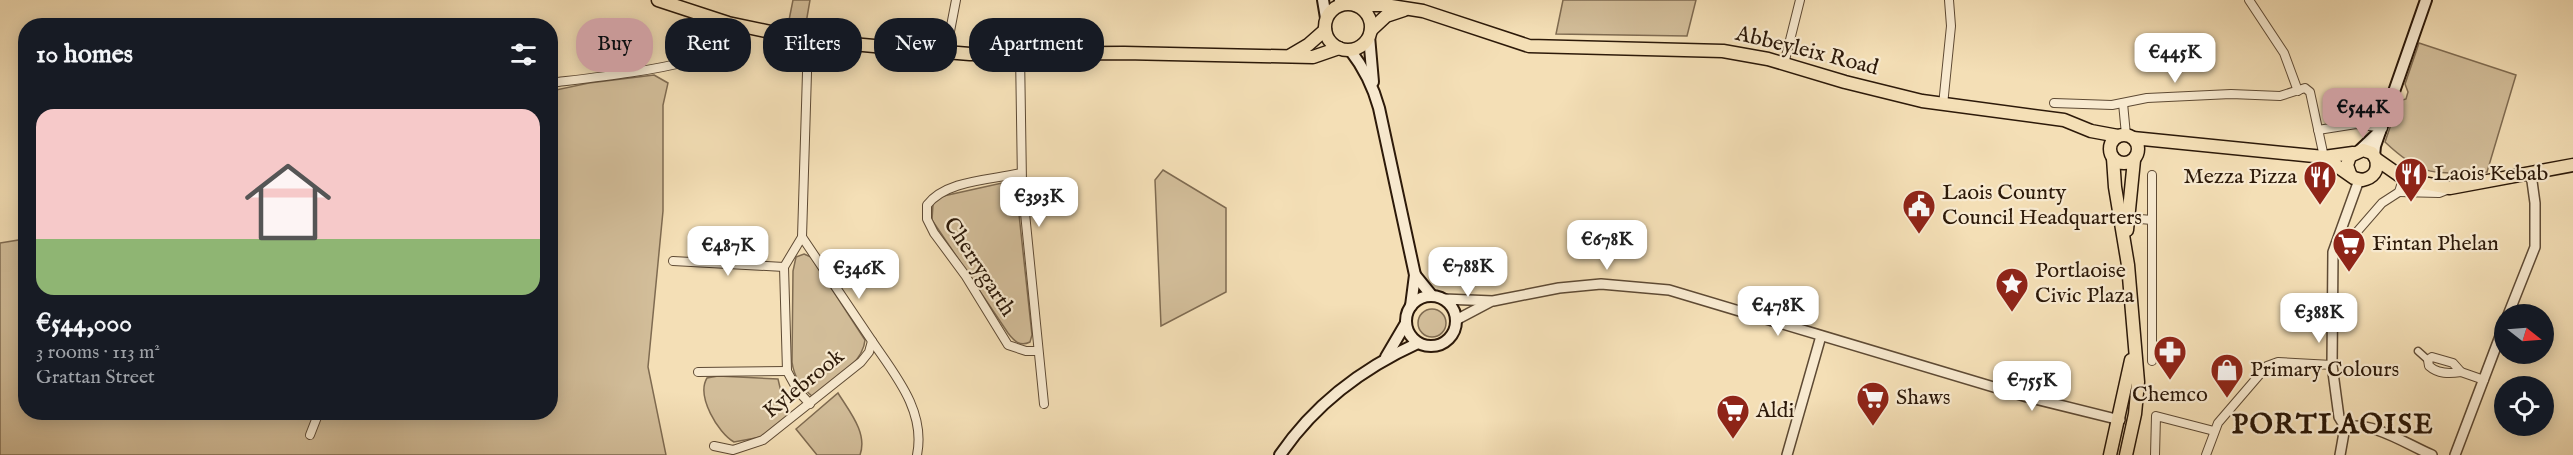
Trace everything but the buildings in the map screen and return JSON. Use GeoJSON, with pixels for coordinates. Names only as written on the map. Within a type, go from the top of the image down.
{"type":"FeatureCollection","features":[{"type":"Feature","properties":{"kind":"main road"},"geometry":{"type":"LineString","coordinates":[[658,0],[672,2],[715,18]]}},
{"type":"Feature","properties":{"kind":"main road"},"geometry":{"type":"LineString","coordinates":[[1323,0],[1329,41],[1344,49],[1363,66],[1374,89]]}},
{"type":"Feature","properties":{"kind":"main road"},"geometry":{"type":"LineString","coordinates":[[2360,177],[2377,169],[2375,146],[2426,0]]}},
{"type":"Feature","properties":{"kind":"main road"},"geometry":{"type":"LineString","coordinates":[[1290,56],[1308,45],[1325,24],[1333,8],[1347,3],[1366,13],[1370,33],[1374,89],[1415,275],[1406,323],[1386,358]]}},
{"type":"Feature","properties":{"kind":"main road","name":"Abbeyleix Road"},"geometry":{"type":"LineString","coordinates":[[1347,3],[1385,5],[1443,17],[1529,46],[1708,50],[1784,63],[1845,82],[1943,105],[2064,120],[2091,131]]}},
{"type":"Feature","properties":{"kind":"main road"},"geometry":{"type":"LineString","coordinates":[[1104,54],[1313,57],[1362,45],[1386,16],[1405,10]]}},
{"type":"Feature","properties":{"kind":"main road"},"geometry":{"type":"LineString","coordinates":[[2360,177],[2347,165],[2356,152],[2383,128]]}},
{"type":"Feature","properties":{"kind":"main road"},"geometry":{"type":"LineString","coordinates":[[2091,131],[2219,148],[2324,157],[2367,151],[2403,179]]}},
{"type":"Feature","properties":{"kind":"main road"},"geometry":{"type":"LineString","coordinates":[[2091,131],[2111,154],[2125,164],[2168,140]]}},
{"type":"Feature","properties":{"kind":"main road"},"geometry":{"type":"LineString","coordinates":[[2126,136],[2111,142],[2114,181],[2126,252],[2133,349],[2138,382],[2135,414],[2126,455]]}},
{"type":"Feature","properties":{"kind":"main road"},"geometry":{"type":"LineString","coordinates":[[2126,136],[2136,156],[2126,252]]}},
{"type":"Feature","properties":{"kind":"main road"},"geometry":{"type":"LineString","coordinates":[[2324,157],[2360,177],[2403,179],[2450,189],[2573,165]]}},
{"type":"Feature","properties":{"kind":"main road"},"geometry":{"type":"LineString","coordinates":[[1415,275],[1432,296]]}},
{"type":"Feature","properties":{"kind":"main road"},"geometry":{"type":"LineString","coordinates":[[1406,323],[1409,334],[1418,343],[1430,346],[1441,344],[1454,332],[1456,320],[1452,308],[1444,299],[1432,296],[1420,298],[1411,306]]}},
{"type":"Feature","properties":{"kind":"main road"},"geometry":{"type":"LineString","coordinates":[[1280,455],[1327,401],[1386,358],[1418,343]]}},
{"type":"Feature","properties":{"kind":"main road"},"geometry":{"type":"LineString","coordinates":[[2110,455],[2120,420],[2133,349]]}},
{"type":"Feature","properties":{"kind":"street"},"geometry":{"type":"LineString","coordinates":[[953,18],[957,0]]}},
{"type":"Feature","properties":{"kind":"street"},"geometry":{"type":"LineString","coordinates":[[1784,63],[1800,0]]}},
{"type":"Feature","properties":{"kind":"street"},"geometry":{"type":"LineString","coordinates":[[1943,105],[1951,26],[1949,0]]}},
{"type":"Feature","properties":{"kind":"street"},"geometry":{"type":"LineString","coordinates":[[2249,0],[2284,53],[2298,91]]}},
{"type":"Feature","properties":{"kind":"street"},"geometry":{"type":"LineString","coordinates":[[558,82],[665,68]]}},
{"type":"Feature","properties":{"kind":"street"},"geometry":{"type":"LineString","coordinates":[[807,72],[802,237],[784,267],[787,371],[798,391],[810,404]]}},
{"type":"Feature","properties":{"kind":"street","name":"Cherrygarth"},"geometry":{"type":"LineString","coordinates":[[1020,72],[1021,173],[1044,404]]}},
{"type":"Feature","properties":{"kind":"street"},"geometry":{"type":"LineString","coordinates":[[2054,103],[2112,105],[2147,98],[2231,94],[2280,96],[2305,88],[2310,92],[2324,157]]}},
{"type":"Feature","properties":{"kind":"street"},"geometry":{"type":"LineString","coordinates":[[2123,103],[2126,136]]}},
{"type":"Feature","properties":{"kind":"street"},"geometry":{"type":"LineString","coordinates":[[2318,130],[2356,124],[2383,128]]}},
{"type":"Feature","properties":{"kind":"street","name":"Cherrygarth"},"geometry":{"type":"LineString","coordinates":[[1021,173],[952,187],[935,194],[927,205],[927,219],[944,249],[964,275],[1008,345],[1026,351],[1038,351]]}},
{"type":"Feature","properties":{"kind":"street"},"geometry":{"type":"LineString","coordinates":[[2513,304],[2535,248],[2530,174]]}},
{"type":"Feature","properties":{"kind":"street"},"geometry":{"type":"LineString","coordinates":[[2152,176],[2152,361]]}},
{"type":"Feature","properties":{"kind":"street"},"geometry":{"type":"LineString","coordinates":[[2340,455],[2345,427],[2339,417],[2335,362],[2337,251],[2360,177]]}},
{"type":"Feature","properties":{"kind":"street"},"geometry":{"type":"LineString","coordinates":[[2399,192],[2403,179]]}},
{"type":"Feature","properties":{"kind":"street"},"geometry":{"type":"LineString","coordinates":[[2337,251],[2382,203],[2399,192],[2439,193],[2450,189]]}},
{"type":"Feature","properties":{"kind":"street"},"geometry":{"type":"LineString","coordinates":[[2128,218],[2152,220]]}},
{"type":"Feature","properties":{"kind":"street","name":"Kylebrook"},"geometry":{"type":"LineString","coordinates":[[714,446],[733,450],[763,440],[861,362],[869,352],[872,341],[802,237]]}},
{"type":"Feature","properties":{"kind":"street"},"geometry":{"type":"LineString","coordinates":[[673,261],[784,267]]}},
{"type":"Feature","properties":{"kind":"street"},"geometry":{"type":"LineString","coordinates":[[1444,299],[1492,301],[1560,288],[1601,284],[1654,288],[1718,304],[2033,399],[2120,420]]}},
{"type":"Feature","properties":{"kind":"street"},"geometry":{"type":"LineString","coordinates":[[1456,320],[1492,301]]}},
{"type":"Feature","properties":{"kind":"street"},"geometry":{"type":"LineString","coordinates":[[1787,455],[1821,336]]}},
{"type":"Feature","properties":{"kind":"street"},"geometry":{"type":"LineString","coordinates":[[872,341],[912,403],[918,431],[918,455]]}},
{"type":"Feature","properties":{"kind":"street"},"geometry":{"type":"LineString","coordinates":[[2418,351],[2428,360],[2429,366],[2442,373],[2461,372],[2484,380]]}},
{"type":"Feature","properties":{"kind":"street"},"geometry":{"type":"LineString","coordinates":[[2455,455],[2494,353]]}},
{"type":"Feature","properties":{"kind":"street"},"geometry":{"type":"LineString","coordinates":[[2428,360],[2432,357],[2445,359],[2453,363],[2461,372]]}},
{"type":"Feature","properties":{"kind":"street"},"geometry":{"type":"LineString","coordinates":[[2206,455],[2221,418],[2266,366],[2273,363],[2335,362]]}},
{"type":"Feature","properties":{"kind":"street"},"geometry":{"type":"LineString","coordinates":[[698,372],[787,371]]}},
{"type":"Feature","properties":{"kind":"street"},"geometry":{"type":"LineString","coordinates":[[2155,455],[2156,416],[2214,431]]}},
{"type":"Feature","properties":{"kind":"street"},"geometry":{"type":"LineString","coordinates":[[310,435],[316,420]]}},
{"type":"Feature","properties":{"kind":"street"},"geometry":{"type":"LineString","coordinates":[[2345,427],[2360,426],[2377,431],[2432,455]]}},
{"type":"Feature","properties":{"kind":"shaded area"},"geometry":{"type":"Polygon","coordinates":[[[793,0],[810,0],[807,18],[789,18],[793,0]]]}},
{"type":"Feature","properties":{"kind":"shaded area"},"geometry":{"type":"Polygon","coordinates":[[[1563,0],[1696,0],[1687,36],[1556,34],[1563,0]]]}},
{"type":"Feature","properties":{"kind":"shaded area"},"geometry":{"type":"Polygon","coordinates":[[[2419,43],[2516,75],[2487,172],[2443,173],[2421,168],[2398,154],[2385,142],[2399,101],[2406,99],[2408,92],[2405,84],[2419,43]]]}},
{"type":"Feature","properties":{"kind":"shaded area"},"geometry":{"type":"Polygon","coordinates":[[[654,75],[668,83],[663,105],[663,211],[648,367],[666,455],[0,455],[0,243],[18,240],[18,420],[558,420],[558,90],[589,83],[654,75]]]}},
{"type":"Feature","properties":{"kind":"shaded area"},"geometry":{"type":"Polygon","coordinates":[[[1163,170],[1226,208],[1226,292],[1161,326],[1155,180],[1163,170]]]}},
{"type":"Feature","properties":{"kind":"shaded area"},"geometry":{"type":"Polygon","coordinates":[[[1002,183],[1011,187],[1017,196],[1032,335],[1030,342],[1023,344],[1017,342],[1008,333],[932,220],[933,204],[939,197],[1002,183]]]}},
{"type":"Feature","properties":{"kind":"shaded area"},"geometry":{"type":"Polygon","coordinates":[[[804,254],[811,257],[865,340],[859,357],[852,365],[813,397],[799,381],[792,362],[793,271],[796,257],[804,254]]]}},
{"type":"Feature","properties":{"kind":"shaded area"},"geometry":{"type":"Polygon","coordinates":[[[1432,309],[1442,313],[1446,323],[1442,333],[1432,337],[1422,333],[1418,323],[1422,313],[1432,309]]]}},
{"type":"Feature","properties":{"kind":"shaded area"},"geometry":{"type":"Polygon","coordinates":[[[718,376],[778,379],[787,417],[761,437],[734,442],[721,431],[706,404],[704,386],[707,378],[718,376]]]}},
{"type":"Feature","properties":{"kind":"shaded area"},"geometry":{"type":"Polygon","coordinates":[[[838,393],[859,430],[862,447],[860,455],[817,455],[796,429],[838,393]]]}},
{"type":"Feature","properties":{"kind":"place","name":"Laois Kebab"},"geometry":{"type":"Point","coordinates":[2411,203]}},
{"type":"Feature","properties":{"kind":"place","name":"Mezza Pizza"},"geometry":{"type":"Point","coordinates":[2320,206]}},
{"type":"Feature","properties":{"kind":"place","name":"Laois County Council Headquarters"},"geometry":{"type":"Point","coordinates":[1919,235]}},
{"type":"Feature","properties":{"kind":"place","name":"Fintan Phelan"},"geometry":{"type":"Point","coordinates":[2349,273]}},
{"type":"Feature","properties":{"kind":"place","name":"Portlaoise Civic Plaza"},"geometry":{"type":"Point","coordinates":[2012,313]}},
{"type":"Feature","properties":{"kind":"place","name":"Chemco"},"geometry":{"type":"Point","coordinates":[2170,381]}},
{"type":"Feature","properties":{"kind":"place","name":"Primary Colours"},"geometry":{"type":"Point","coordinates":[2227,399]}},
{"type":"Feature","properties":{"kind":"place","name":"Shaws"},"geometry":{"type":"Point","coordinates":[1873,427]}},
{"type":"Feature","properties":{"kind":"place","name":"Aldi"},"geometry":{"type":"Point","coordinates":[1733,440]}},
{"type":"Feature","properties":{"kind":"district","name":"PORTLAOISE"},"geometry":{"type":"Point","coordinates":[2333,425]}}]}
